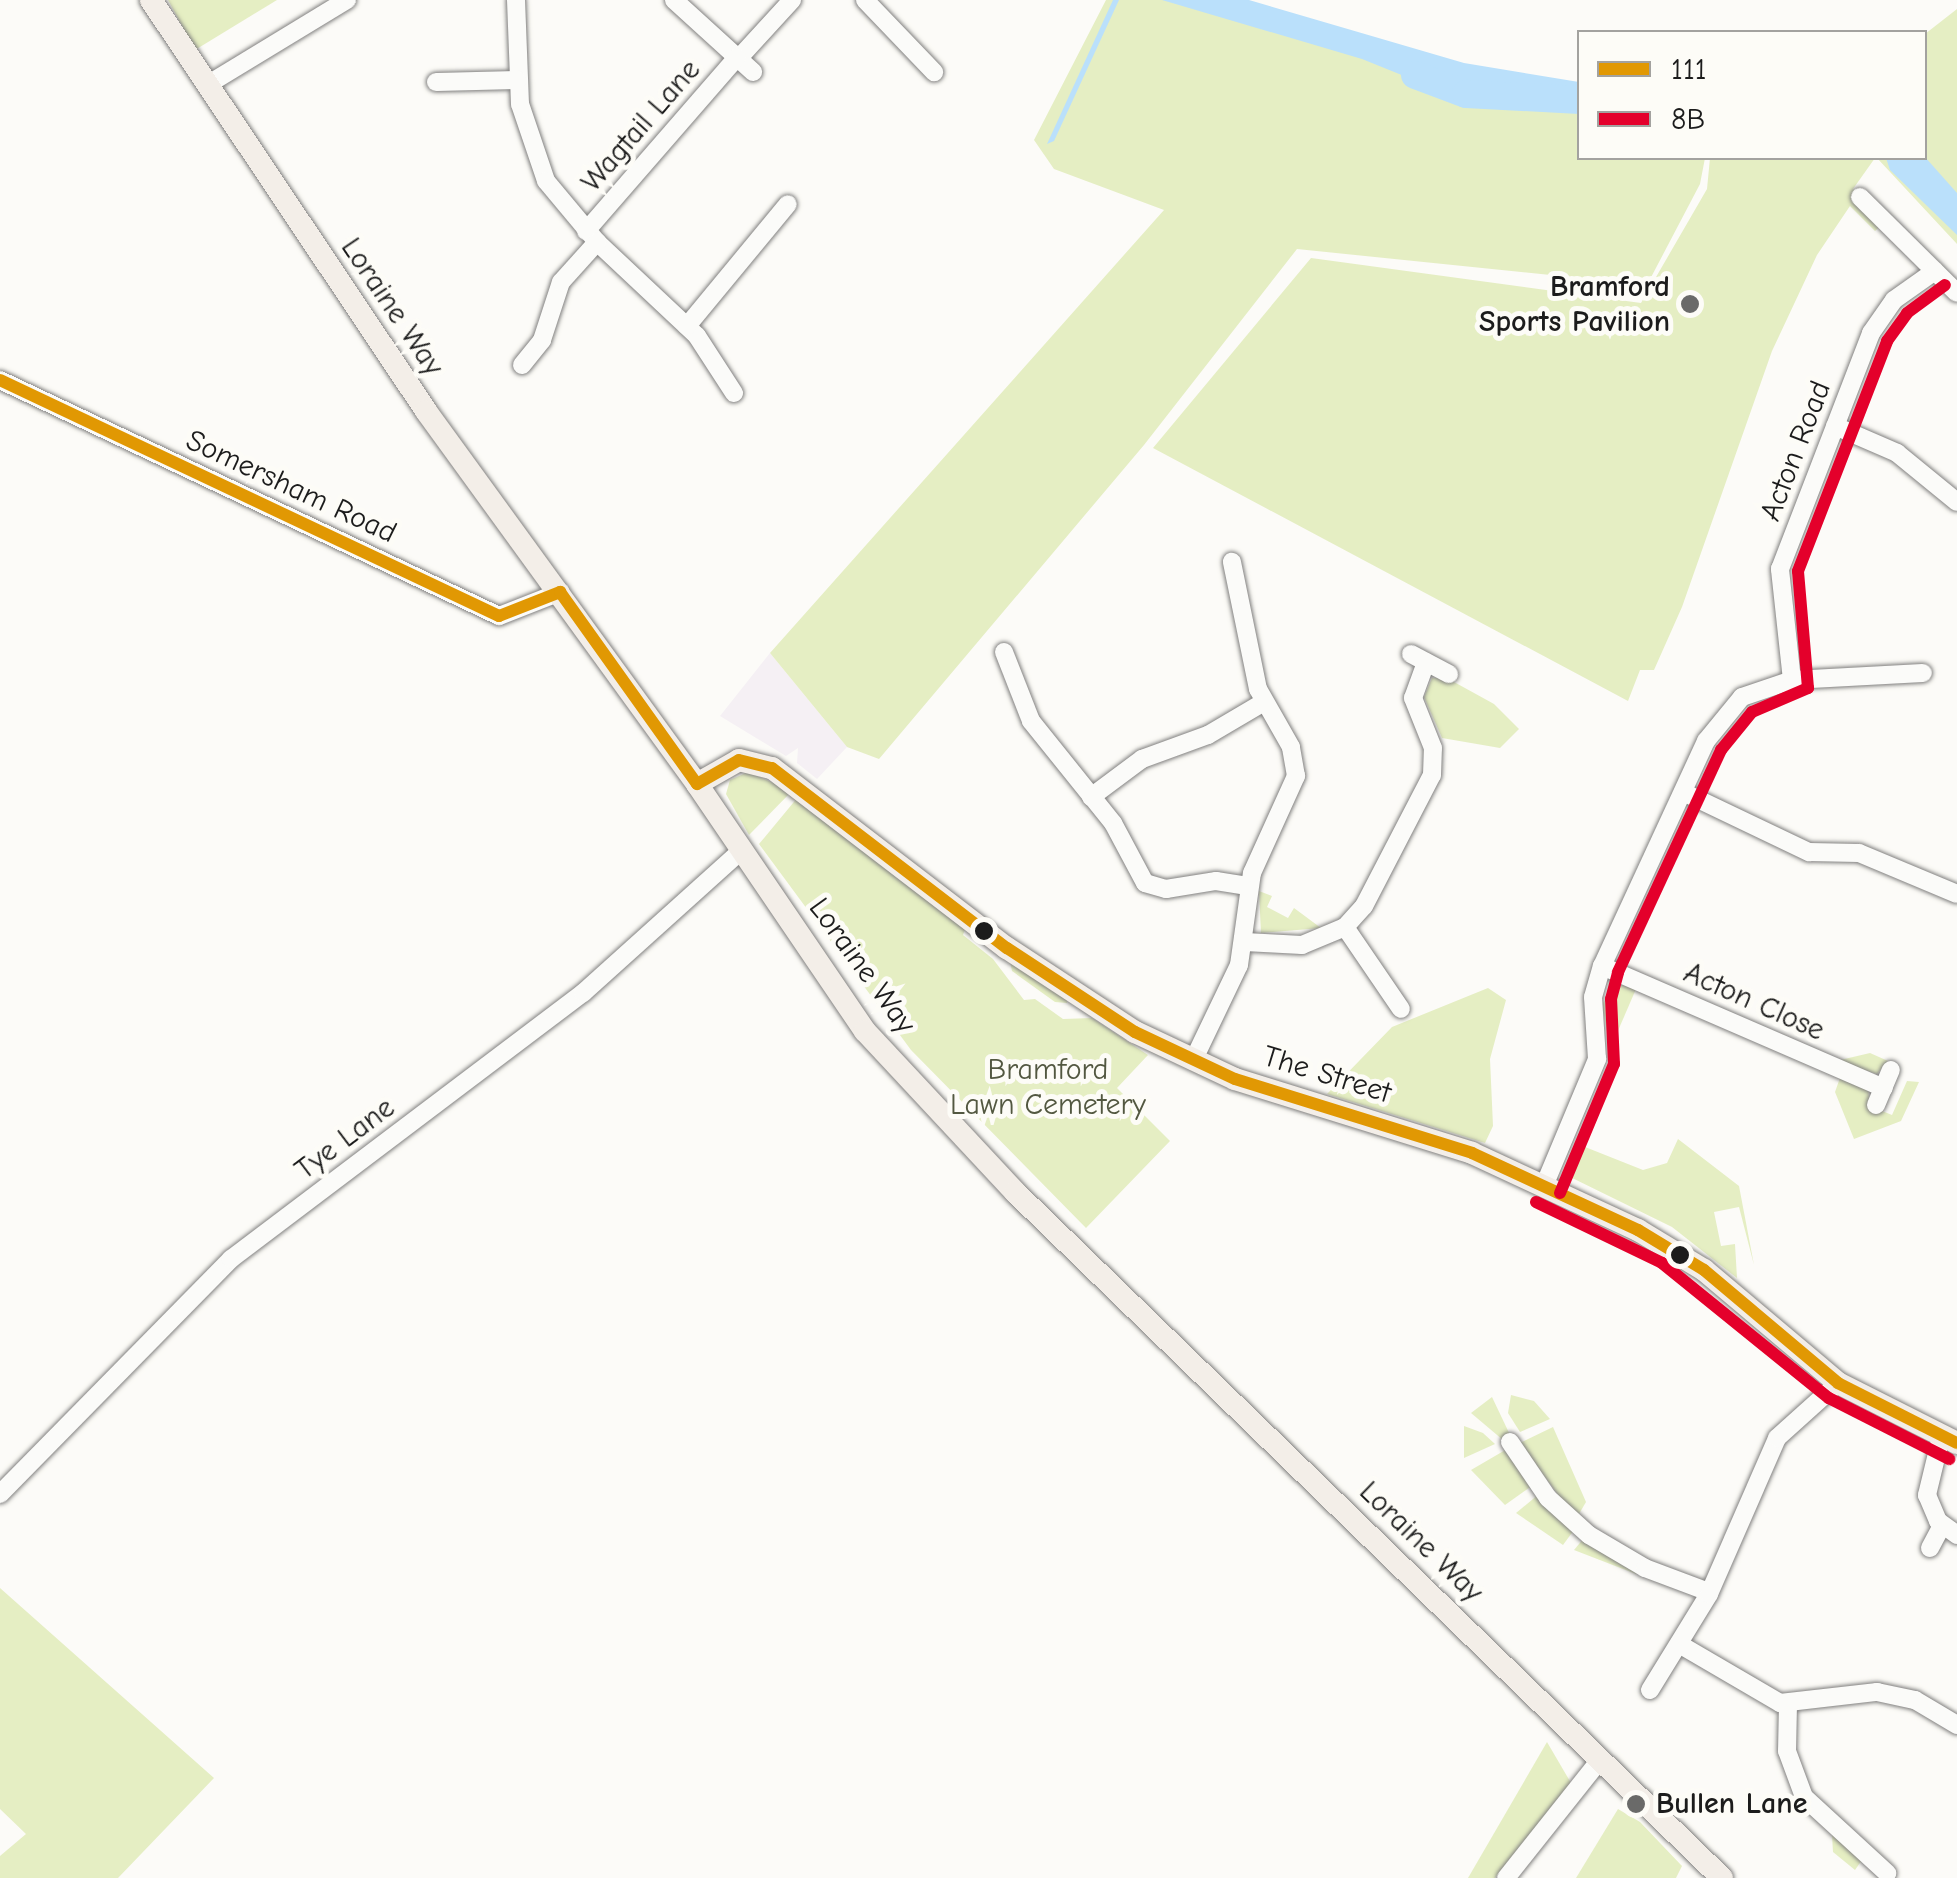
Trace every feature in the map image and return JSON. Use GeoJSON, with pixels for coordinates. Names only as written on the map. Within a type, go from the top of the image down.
{"type":"FeatureCollection","features":[{"type":"Feature","properties":{"kind":"main road","name":"Loraine Way"},"geometry":{"type":"LineString","coordinates":[[151,0],[426,412],[698,784],[865,1030],[1015,1192],[1722,1878]]}},
{"type":"Feature","properties":{"kind":"main road","name":"The Street"},"geometry":{"type":"LineString","coordinates":[[698,784],[746,760],[784,775],[1007,948],[1112,1019],[1193,1061],[1434,1139],[1544,1186],[1671,1248],[1838,1383],[1949,1440]]}},
{"type":"Feature","properties":{"kind":"street"},"geometry":{"type":"LineString","coordinates":[[208,85],[347,0]]}},
{"type":"Feature","properties":{"kind":"street"},"geometry":{"type":"LineString","coordinates":[[516,0],[518,80],[538,166],[592,236],[687,326],[734,393]]}},
{"type":"Feature","properties":{"kind":"street"},"geometry":{"type":"LineString","coordinates":[[674,0],[754,72]]}},
{"type":"Feature","properties":{"kind":"street","name":"Wagtail Lane"},"geometry":{"type":"LineString","coordinates":[[522,366],[542,340],[561,282],[592,236],[737,58],[792,0]]}},
{"type":"Feature","properties":{"kind":"street"},"geometry":{"type":"LineString","coordinates":[[865,0],[934,72]]}},
{"type":"Feature","properties":{"kind":"street"},"geometry":{"type":"LineString","coordinates":[[436,82],[518,80]]}},
{"type":"Feature","properties":{"kind":"street"},"geometry":{"type":"LineString","coordinates":[[1860,197],[1957,293]]}},
{"type":"Feature","properties":{"kind":"street"},"geometry":{"type":"LineString","coordinates":[[687,326],[788,204]]}},
{"type":"Feature","properties":{"kind":"street","name":"Acton Road"},"geometry":{"type":"LineString","coordinates":[[1792,680],[1780,569],[1877,322],[1894,300],[1935,271]]}},
{"type":"Feature","properties":{"kind":"street","name":"Somersham Road"},"geometry":{"type":"LineString","coordinates":[[0,380],[499,616],[560,592]]}},
{"type":"Feature","properties":{"kind":"street"},"geometry":{"type":"LineString","coordinates":[[1835,426],[1897,453],[1957,502]]}},
{"type":"Feature","properties":{"kind":"street"},"geometry":{"type":"LineString","coordinates":[[1193,1061],[1245,942],[1248,886],[1296,776],[1291,747],[1264,702],[1232,562]]}},
{"type":"Feature","properties":{"kind":"street"},"geometry":{"type":"LineString","coordinates":[[1004,652],[1031,720],[1091,797],[1149,886],[1248,886]]}},
{"type":"Feature","properties":{"kind":"street"},"geometry":{"type":"LineString","coordinates":[[1245,942],[1302,945],[1345,927],[1364,906],[1432,775],[1432,748],[1413,698],[1419,658],[1449,674]]}},
{"type":"Feature","properties":{"kind":"street"},"geometry":{"type":"LineString","coordinates":[[1544,1186],[1597,1059],[1594,992],[1602,966],[1723,713],[1752,690],[1792,680],[1923,673]]}},
{"type":"Feature","properties":{"kind":"street"},"geometry":{"type":"LineString","coordinates":[[1091,797],[1142,759],[1208,734],[1264,702]]}},
{"type":"Feature","properties":{"kind":"street"},"geometry":{"type":"LineString","coordinates":[[1682,792],[1809,852],[1859,852],[1957,894]]}},
{"type":"Feature","properties":{"kind":"street","name":"Tye Lane"},"geometry":{"type":"LineString","coordinates":[[0,1494],[231,1259],[584,994],[743,849]]}},
{"type":"Feature","properties":{"kind":"street"},"geometry":{"type":"LineString","coordinates":[[1345,927],[1401,1008]]}},
{"type":"Feature","properties":{"kind":"street","name":"Acton Close"},"geometry":{"type":"LineString","coordinates":[[1602,966],[1880,1096],[1891,1070]]}},
{"type":"Feature","properties":{"kind":"street"},"geometry":{"type":"LineString","coordinates":[[1650,1690],[1710,1592],[1770,1450],[1792,1418],[1838,1383]]}},
{"type":"Feature","properties":{"kind":"street"},"geometry":{"type":"LineString","coordinates":[[1930,1548],[1950,1530],[1926,1487],[1949,1440]]}},
{"type":"Feature","properties":{"kind":"street"},"geometry":{"type":"LineString","coordinates":[[1510,1442],[1548,1498],[1590,1535],[1646,1568],[1710,1592]]}},
{"type":"Feature","properties":{"kind":"street"},"geometry":{"type":"LineString","coordinates":[[1679,1644],[1788,1704],[1877,1692],[1915,1700],[1957,1725]]}},
{"type":"Feature","properties":{"kind":"street"},"geometry":{"type":"LineString","coordinates":[[1788,1704],[1787,1751],[1798,1787],[1822,1820],[1887,1873]]}},
{"type":"Feature","properties":{"kind":"street"},"geometry":{"type":"LineString","coordinates":[[1506,1878],[1599,1761]]}},
{"type":"Feature","properties":{"kind":"shaded area"},"geometry":{"type":"Polygon","coordinates":[[[770,653],[847,747],[817,779],[797,763],[798,748],[786,756],[720,716],[770,653]]]}},
{"type":"Feature","properties":{"kind":"green space"},"geometry":{"type":"Polygon","coordinates":[[[168,0],[277,0],[195,50],[168,0]]]}},
{"type":"Feature","properties":{"kind":"green space"},"geometry":{"type":"Polygon","coordinates":[[[1106,0],[1207,0],[1466,94],[1577,100],[1577,160],[1705,160],[1700,184],[1647,285],[1297,249],[1144,445],[879,759],[847,747],[770,653],[1164,210],[1054,169],[1034,140],[1106,0]]]}},
{"type":"Feature","properties":{"kind":"green space"},"geometry":{"type":"Polygon","coordinates":[[[1957,9],[1957,244],[1879,160],[1927,160],[1927,32],[1957,9]]]}},
{"type":"Feature","properties":{"kind":"green space"},"geometry":{"type":"Polygon","coordinates":[[[1710,160],[1874,160],[1853,189],[1887,220],[1875,231],[1850,206],[1817,255],[1772,351],[1682,607],[1654,670],[1640,670],[1628,701],[1153,448],[1311,258],[1641,303],[1707,189],[1710,160]]]}},
{"type":"Feature","properties":{"kind":"green space"},"geometry":{"type":"Polygon","coordinates":[[[1445,677],[1494,704],[1519,729],[1500,748],[1442,738],[1424,697],[1432,678],[1445,677]]]}},
{"type":"Feature","properties":{"kind":"green space"},"geometry":{"type":"Polygon","coordinates":[[[748,772],[792,791],[749,835],[726,794],[730,780],[748,772]]]}},
{"type":"Feature","properties":{"kind":"green space","name":"Bramford Lawn Cemetery"},"geometry":{"type":"Polygon","coordinates":[[[798,797],[966,926],[963,935],[993,959],[1024,1000],[1035,999],[1063,1019],[1092,1018],[1148,1055],[1117,1088],[1170,1141],[1086,1228],[911,1050],[759,844],[798,797]]]}},
{"type":"Feature","properties":{"kind":"green space"},"geometry":{"type":"Polygon","coordinates":[[[1259,891],[1272,896],[1267,907],[1288,918],[1294,908],[1321,928],[1261,933],[1259,891]]]}},
{"type":"Feature","properties":{"kind":"green space"},"geometry":{"type":"Polygon","coordinates":[[[1010,961],[1067,1003],[1055,1002],[1012,971],[1010,961]]]}},
{"type":"Feature","properties":{"kind":"green space"},"geometry":{"type":"Polygon","coordinates":[[[1619,984],[1636,989],[1614,1040],[1608,1037],[1602,1004],[1619,984]]]}},
{"type":"Feature","properties":{"kind":"green space"},"geometry":{"type":"Polygon","coordinates":[[[1488,988],[1506,1000],[1490,1059],[1493,1126],[1485,1143],[1327,1094],[1392,1027],[1488,988]]]}},
{"type":"Feature","properties":{"kind":"green space"},"geometry":{"type":"Polygon","coordinates":[[[1870,1053],[1888,1061],[1877,1074],[1836,1061],[1870,1053]]]}},
{"type":"Feature","properties":{"kind":"green space"},"geometry":{"type":"Polygon","coordinates":[[[1841,1075],[1868,1089],[1870,1106],[1892,1115],[1907,1081],[1919,1082],[1901,1121],[1854,1139],[1835,1092],[1841,1075]]]}},
{"type":"Feature","properties":{"kind":"green space"},"geometry":{"type":"Polygon","coordinates":[[[1678,1139],[1739,1186],[1754,1265],[1739,1207],[1714,1212],[1721,1246],[1735,1244],[1737,1278],[1672,1227],[1562,1173],[1575,1143],[1643,1170],[1667,1163],[1678,1139]]]}},
{"type":"Feature","properties":{"kind":"green space"},"geometry":{"type":"Polygon","coordinates":[[[1511,1395],[1534,1401],[1550,1419],[1520,1432],[1508,1413],[1511,1395]]]}},
{"type":"Feature","properties":{"kind":"green space"},"geometry":{"type":"Polygon","coordinates":[[[1492,1397],[1511,1437],[1503,1440],[1471,1413],[1492,1397]]]}},
{"type":"Feature","properties":{"kind":"green space"},"geometry":{"type":"Polygon","coordinates":[[[1464,1426],[1483,1433],[1495,1444],[1464,1458],[1464,1426]]]}},
{"type":"Feature","properties":{"kind":"green space"},"geometry":{"type":"Polygon","coordinates":[[[1553,1427],[1586,1502],[1576,1519],[1520,1443],[1553,1427]]]}},
{"type":"Feature","properties":{"kind":"green space"},"geometry":{"type":"Polygon","coordinates":[[[1507,1449],[1533,1485],[1505,1505],[1471,1470],[1507,1449]]]}},
{"type":"Feature","properties":{"kind":"green space"},"geometry":{"type":"Polygon","coordinates":[[[1539,1494],[1574,1530],[1563,1545],[1516,1513],[1539,1494]]]}},
{"type":"Feature","properties":{"kind":"green space"},"geometry":{"type":"Polygon","coordinates":[[[1584,1538],[1636,1569],[1636,1574],[1574,1550],[1584,1538]]]}},
{"type":"Feature","properties":{"kind":"green space"},"geometry":{"type":"Polygon","coordinates":[[[0,1588],[214,1778],[118,1878],[0,1878],[0,1856],[26,1834],[0,1809],[0,1588]]]}},
{"type":"Feature","properties":{"kind":"green space"},"geometry":{"type":"Polygon","coordinates":[[[1547,1742],[1571,1783],[1495,1878],[1468,1878],[1547,1742]]]}},
{"type":"Feature","properties":{"kind":"green space"},"geometry":{"type":"Polygon","coordinates":[[[1618,1809],[1640,1822],[1682,1866],[1676,1878],[1576,1878],[1618,1809]]]}},
{"type":"Feature","properties":{"kind":"green space"},"geometry":{"type":"Polygon","coordinates":[[[1832,1835],[1862,1860],[1855,1870],[1833,1852],[1832,1835]]]}},
{"type":"Feature","properties":{"kind":"water"},"geometry":{"type":"Polygon","coordinates":[[[1113,0],[1119,0],[1054,141],[1047,144],[1113,0]]]}},
{"type":"Feature","properties":{"kind":"water"},"geometry":{"type":"Polygon","coordinates":[[[1162,0],[1249,0],[1464,63],[1577,82],[1577,112],[1419,82],[1362,59],[1162,0]]]}},
{"type":"Feature","properties":{"kind":"water"},"geometry":{"type":"Polygon","coordinates":[[[1927,159],[1957,193],[1957,235],[1890,170],[1887,160],[1927,159]]]}},
{"type":"Feature","properties":{"kind":"waterway"},"geometry":{"type":"LineString","coordinates":[[1415,75],[1466,94],[1577,100]]}},
{"type":"Feature","properties":{"kind":"transit line","name":"8B"},"geometry":{"type":"LineString","coordinates":[[1560,1193],[1614,1064],[1611,999],[1618,972],[1721,750],[1752,712],[1808,688],[1798,571],[1887,341],[1907,313],[1945,285]]}},
{"type":"Feature","properties":{"kind":"transit line","name":"111"},"geometry":{"type":"LineString","coordinates":[[0,380],[499,616],[560,592]]}},
{"type":"Feature","properties":{"kind":"transit line","name":"111"},"geometry":{"type":"LineString","coordinates":[[560,592],[697,784]]}},
{"type":"Feature","properties":{"kind":"transit line","name":"111"},"geometry":{"type":"LineString","coordinates":[[697,784],[739,760],[772,768],[1007,948],[1135,1032],[1235,1079],[1472,1153],[1638,1230],[1704,1270],[1838,1383],[1957,1443]]}},
{"type":"Feature","properties":{"kind":"transit line","name":"8B"},"geometry":{"type":"LineString","coordinates":[[1536,1202],[1662,1263],[1829,1398],[1949,1459]]}},
{"type":"Feature","properties":{"kind":"place","name":"Bramford Sports Pavilion"},"geometry":{"type":"Point","coordinates":[1690,304]}},
{"type":"Feature","properties":{"kind":"place","name":"Bullen Lane"},"geometry":{"type":"Point","coordinates":[1636,1804]}}]}
